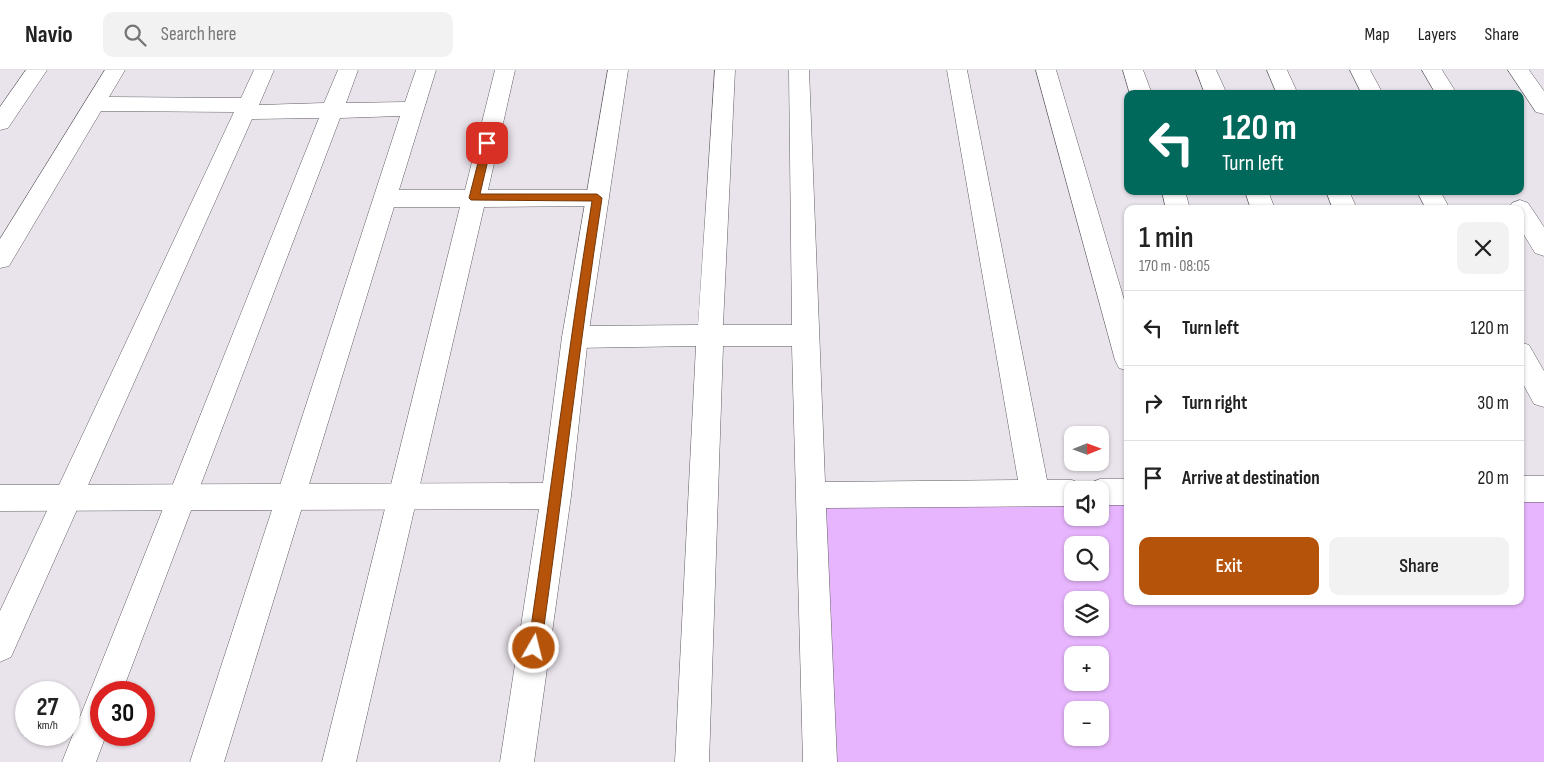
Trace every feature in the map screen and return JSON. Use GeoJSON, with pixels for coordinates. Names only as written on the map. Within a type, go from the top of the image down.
{"type":"FeatureCollection","features":[{"type":"Feature","properties":{"kind":"street"},"geometry":{"type":"LineString","coordinates":[[0,123],[37,70]]}},
{"type":"Feature","properties":{"kind":"street"},"geometry":{"type":"LineString","coordinates":[[0,259],[116,70]]}},
{"type":"Feature","properties":{"kind":"street"},"geometry":{"type":"LineString","coordinates":[[0,646],[264,70]]}},
{"type":"Feature","properties":{"kind":"street"},"geometry":{"type":"LineString","coordinates":[[110,681],[348,70]]}},
{"type":"Feature","properties":{"kind":"street"},"geometry":{"type":"LineString","coordinates":[[207,762],[426,70]]}},
{"type":"Feature","properties":{"kind":"street"},"geometry":{"type":"LineString","coordinates":[[339,762],[505,70]]}},
{"type":"Feature","properties":{"kind":"street"},"geometry":{"type":"LineString","coordinates":[[517,762],[556,496],[575,337],[618,70]]}},
{"type":"Feature","properties":{"kind":"street"},"geometry":{"type":"LineString","coordinates":[[692,762],[710,336],[725,70]]}},
{"type":"Feature","properties":{"kind":"street"},"geometry":{"type":"LineString","coordinates":[[799,70],[805,335],[820,762]]}},
{"type":"Feature","properties":{"kind":"street"},"geometry":{"type":"LineString","coordinates":[[957,70],[1035,493]]}},
{"type":"Feature","properties":{"kind":"street"},"geometry":{"type":"LineString","coordinates":[[1046,70],[1124,346]]}},
{"type":"Feature","properties":{"kind":"street"},"geometry":{"type":"LineString","coordinates":[[1133,70],[1140,90]]}},
{"type":"Feature","properties":{"kind":"street"},"geometry":{"type":"LineString","coordinates":[[1206,70],[1214,90]]}},
{"type":"Feature","properties":{"kind":"street"},"geometry":{"type":"LineString","coordinates":[[1277,70],[1286,90]]}},
{"type":"Feature","properties":{"kind":"street"},"geometry":{"type":"LineString","coordinates":[[1360,70],[1371,90]]}},
{"type":"Feature","properties":{"kind":"street"},"geometry":{"type":"LineString","coordinates":[[1432,70],[1444,90]]}},
{"type":"Feature","properties":{"kind":"street"},"geometry":{"type":"LineString","coordinates":[[1518,70],[1544,107]]}},
{"type":"Feature","properties":{"kind":"street"},"geometry":{"type":"LineString","coordinates":[[94,104],[247,109],[413,109]]}},
{"type":"Feature","properties":{"kind":"street"},"geometry":{"type":"LineString","coordinates":[[385,199],[597,198]]}},
{"type":"Feature","properties":{"kind":"street"},"geometry":{"type":"LineString","coordinates":[[1524,215],[1544,247]]}},
{"type":"Feature","properties":{"kind":"street"},"geometry":{"type":"LineString","coordinates":[[575,337],[805,335]]}},
{"type":"Feature","properties":{"kind":"street"},"geometry":{"type":"LineString","coordinates":[[1524,360],[1544,396]]}},
{"type":"Feature","properties":{"kind":"street"},"geometry":{"type":"LineString","coordinates":[[1524,489],[1544,489]]}},
{"type":"Feature","properties":{"kind":"street"},"geometry":{"type":"LineString","coordinates":[[1109,492],[1124,492]]}},
{"type":"Feature","properties":{"kind":"street"},"geometry":{"type":"LineString","coordinates":[[811,494],[1064,493]]}},
{"type":"Feature","properties":{"kind":"street"},"geometry":{"type":"LineString","coordinates":[[0,498],[556,496]]}},
{"type":"Feature","properties":{"kind":"street"},"geometry":{"type":"LineString","coordinates":[[79,762],[90,733]]}},
{"type":"Feature","properties":{"kind":"shaded area"},"geometry":{"type":"Polygon","coordinates":[[[1544,491],[1544,762],[837,762],[825,503],[1064,502],[1064,526],[1109,526],[1109,502],[1124,502],[1124,605],[1524,605],[1524,492],[1544,491]]]}},
{"type":"Feature","properties":{"kind":"route"},"geometry":{"type":"LineString","coordinates":[[487,143],[474,198],[597,198],[575,337],[556,496],[534,648]]}}]}
